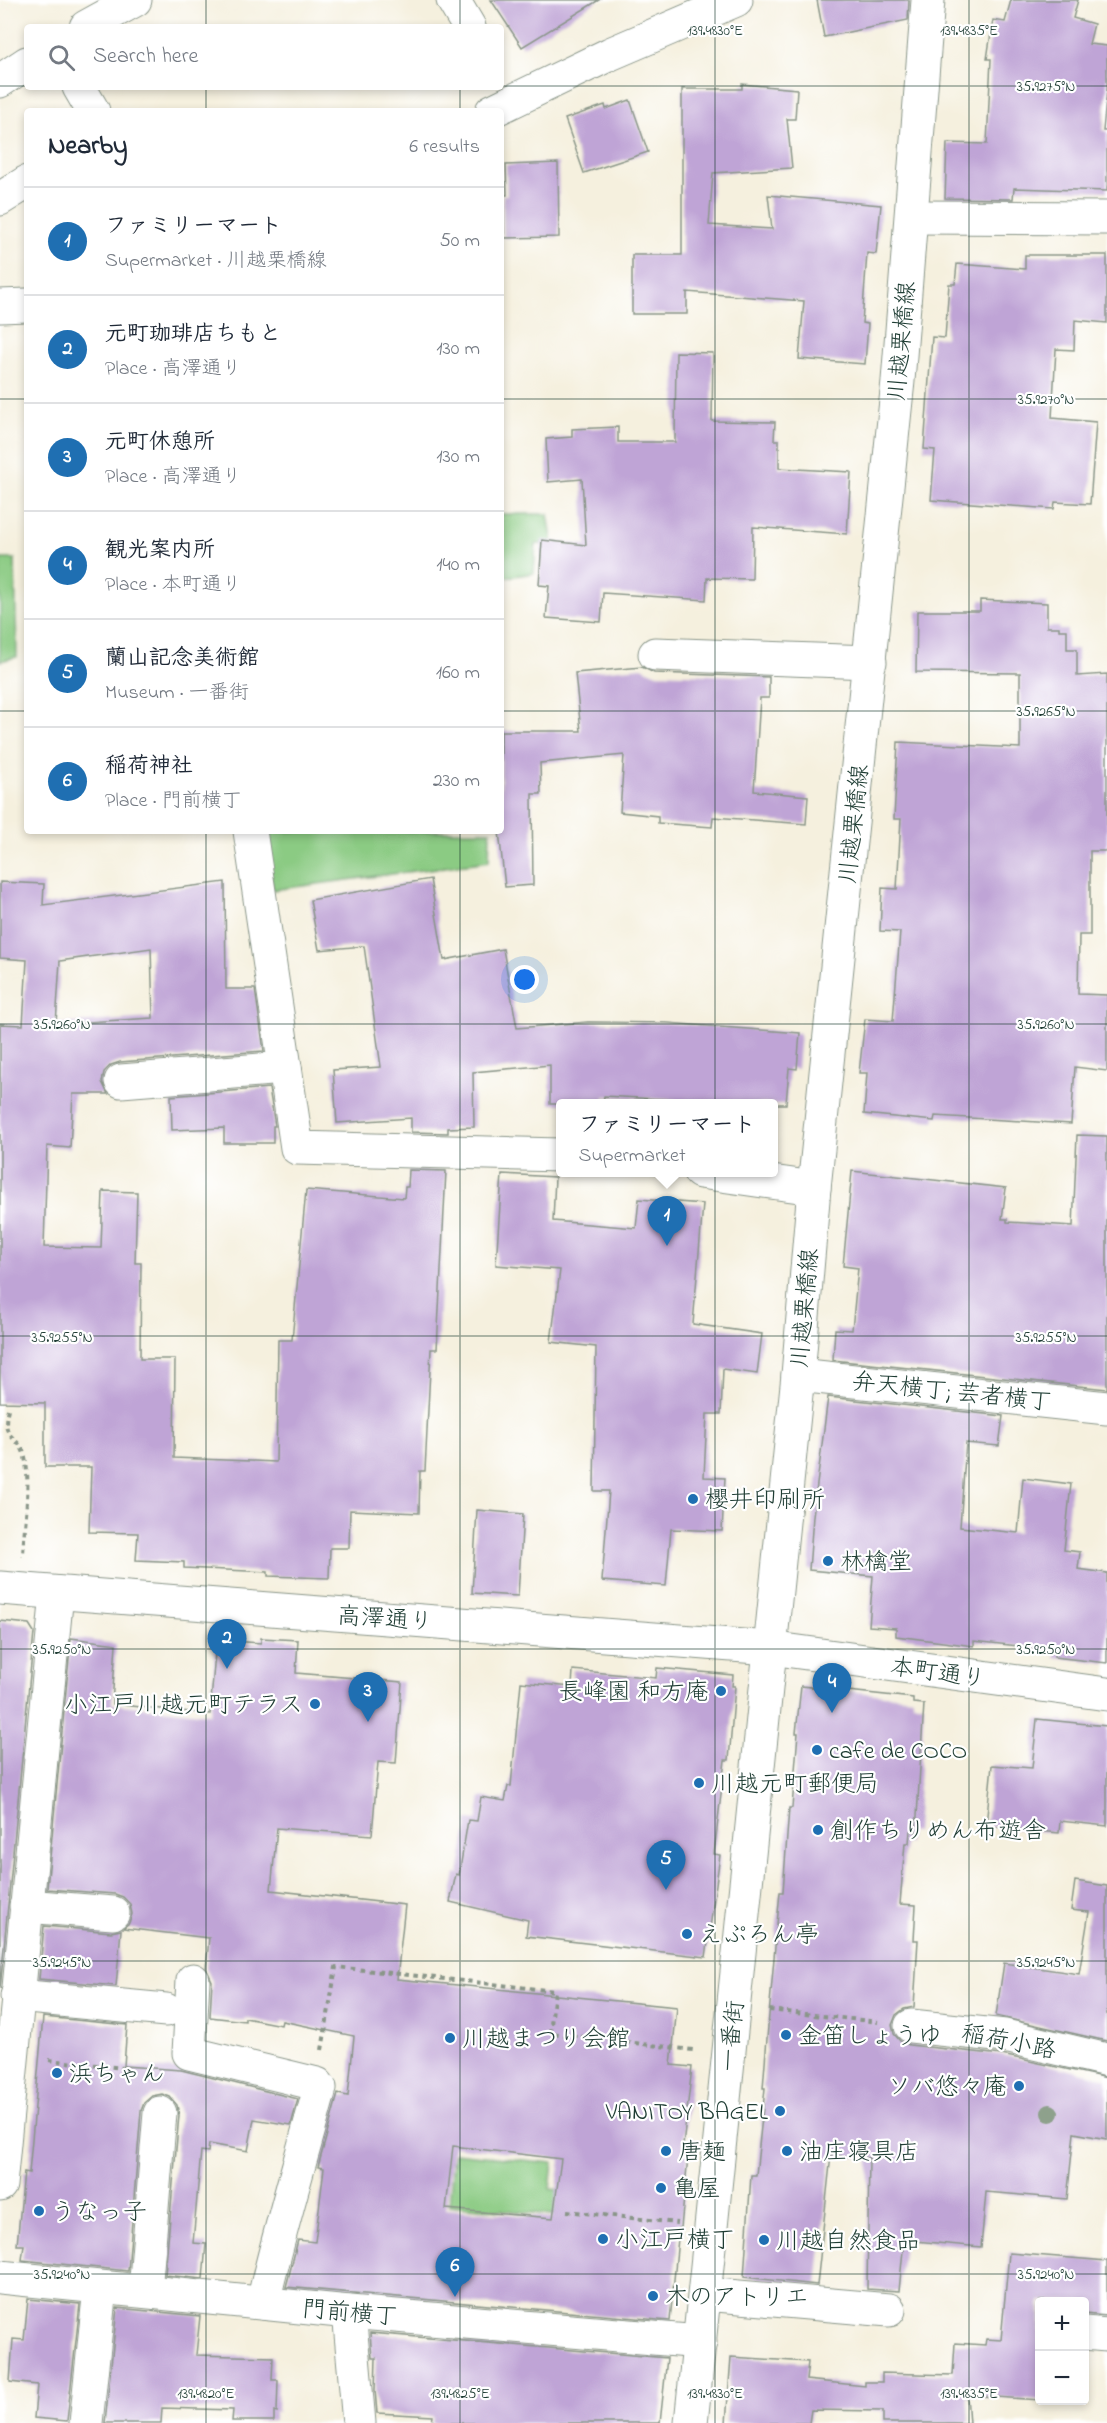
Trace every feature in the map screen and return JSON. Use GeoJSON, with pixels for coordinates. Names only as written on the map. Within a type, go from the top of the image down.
{"type":"FeatureCollection","features":[{"type":"Feature","properties":{"kind":"street"},"geometry":{"type":"LineString","coordinates":[[91,24],[135,0]]}},
{"type":"Feature","properties":{"kind":"street"},"geometry":{"type":"LineString","coordinates":[[453,0],[468,24]]}},
{"type":"Feature","properties":{"kind":"street"},"geometry":{"type":"LineString","coordinates":[[502,96],[610,54],[736,0]]}},
{"type":"Feature","properties":{"kind":"street","name":"川越栗橋線"},"geometry":{"type":"LineString","coordinates":[[770,1648],[798,1375],[814,1188],[870,662],[912,217],[928,0]]}},
{"type":"Feature","properties":{"kind":"street"},"geometry":{"type":"LineString","coordinates":[[0,81],[24,65]]}},
{"type":"Feature","properties":{"kind":"street"},"geometry":{"type":"LineString","coordinates":[[81,90],[91,108]]}},
{"type":"Feature","properties":{"kind":"street"},"geometry":{"type":"LineString","coordinates":[[0,199],[24,184]]}},
{"type":"Feature","properties":{"kind":"street"},"geometry":{"type":"LineString","coordinates":[[912,217],[1107,218]]}},
{"type":"Feature","properties":{"kind":"street"},"geometry":{"type":"LineString","coordinates":[[0,306],[24,305]]}},
{"type":"Feature","properties":{"kind":"street"},"geometry":{"type":"LineString","coordinates":[[655,654],[870,662]]}},
{"type":"Feature","properties":{"kind":"street"},"geometry":{"type":"LineString","coordinates":[[250,834],[297,1148],[556,1155]]}},
{"type":"Feature","properties":{"kind":"street"},"geometry":{"type":"LineString","coordinates":[[121,1081],[285,1068]]}},
{"type":"Feature","properties":{"kind":"street"},"geometry":{"type":"LineString","coordinates":[[730,1177],[814,1188]]}},
{"type":"Feature","properties":{"kind":"street","name":"弁天横丁; 芸者横丁"},"geometry":{"type":"LineString","coordinates":[[798,1375],[1107,1407]]}},
{"type":"Feature","properties":{"kind":"street","name":"高澤通り"},"geometry":{"type":"LineString","coordinates":[[10,1589],[770,1648]]}},
{"type":"Feature","properties":{"kind":"street"},"geometry":{"type":"LineString","coordinates":[[0,2184],[6,2054],[17,1996],[18,1891],[57,1593]]}},
{"type":"Feature","properties":{"kind":"street","name":"本町通り"},"geometry":{"type":"LineString","coordinates":[[770,1648],[1107,1694]]}},
{"type":"Feature","properties":{"kind":"street","name":"一番街"},"geometry":{"type":"LineString","coordinates":[[691,2423],[770,1648]]}},
{"type":"Feature","properties":{"kind":"street"},"geometry":{"type":"LineString","coordinates":[[18,1891],[112,1913]]}},
{"type":"Feature","properties":{"kind":"street"},"geometry":{"type":"LineString","coordinates":[[193,1980],[189,2053],[317,2084],[320,2088],[302,2157],[278,2233],[262,2303]]}},
{"type":"Feature","properties":{"kind":"street"},"geometry":{"type":"LineString","coordinates":[[17,1996],[166,2010]]}},
{"type":"Feature","properties":{"kind":"street","name":"稲荷小路"},"geometry":{"type":"LineString","coordinates":[[911,2026],[1005,2036],[1107,2060]]}},
{"type":"Feature","properties":{"kind":"street"},"geometry":{"type":"LineString","coordinates":[[145,2292],[160,2113]]}},
{"type":"Feature","properties":{"kind":"street","name":"門前横丁"},"geometry":{"type":"LineString","coordinates":[[0,2277],[349,2312],[700,2342]]}},
{"type":"Feature","properties":{"kind":"street"},"geometry":{"type":"LineString","coordinates":[[86,2423],[100,2288]]}},
{"type":"Feature","properties":{"kind":"street"},"geometry":{"type":"LineString","coordinates":[[705,2294],[890,2310]]}},
{"type":"Feature","properties":{"kind":"street"},"geometry":{"type":"LineString","coordinates":[[349,2312],[359,2423]]}},
{"type":"Feature","properties":{"kind":"street"},"geometry":{"type":"LineString","coordinates":[[1089,2333],[1107,2335]]}},
{"type":"Feature","properties":{"kind":"path"},"geometry":{"type":"LineString","coordinates":[[8,1409],[3,1423],[6,1433],[25,1454],[27,1471],[10,1589]]}},
{"type":"Feature","properties":{"kind":"path"},"geometry":{"type":"LineString","coordinates":[[317,2084],[336,1967],[555,1991],[550,2033],[729,2055]]}},
{"type":"Feature","properties":{"kind":"path"},"geometry":{"type":"LineString","coordinates":[[734,2006],[911,2026]]}},
{"type":"Feature","properties":{"kind":"path"},"geometry":{"type":"LineString","coordinates":[[6,2054],[123,2068]]}},
{"type":"Feature","properties":{"kind":"path"},"geometry":{"type":"LineString","coordinates":[[567,2211],[712,2226]]}},
{"type":"Feature","properties":{"kind":"green space"},"geometry":{"type":"Polygon","coordinates":[[[504,514],[548,514],[553,545],[536,544],[534,573],[504,578],[504,514]]]}},
{"type":"Feature","properties":{"kind":"green space"},"geometry":{"type":"Polygon","coordinates":[[[0,559],[15,559],[17,657],[0,661],[0,559]]]}},
{"type":"Feature","properties":{"kind":"green space"},"geometry":{"type":"Polygon","coordinates":[[[264,834],[490,834],[489,861],[273,890],[264,834]]]}},
{"type":"Feature","properties":{"kind":"green space"},"geometry":{"type":"Polygon","coordinates":[[[454,2153],[553,2163],[550,2189],[565,2190],[562,2216],[449,2205],[454,2153]]]}},
{"type":"Feature","properties":{"kind":"building"},"geometry":{"type":"Polygon","coordinates":[[[491,0],[599,0],[522,47],[491,0]]]}},
{"type":"Feature","properties":{"kind":"building"},"geometry":{"type":"Polygon","coordinates":[[[817,0],[909,0],[908,20],[824,37],[817,0]]]}},
{"type":"Feature","properties":{"kind":"building"},"geometry":{"type":"Polygon","coordinates":[[[1011,0],[1078,0],[1073,18],[1094,24],[1089,44],[1107,46],[1107,89],[1103,131],[1107,131],[1107,191],[1014,188],[1013,199],[945,198],[947,143],[987,144],[991,59],[987,59],[993,20],[1005,22],[1011,0]]]}},
{"type":"Feature","properties":{"kind":"building"},"geometry":{"type":"Polygon","coordinates":[[[742,84],[797,89],[795,119],[787,119],[792,168],[713,173],[709,225],[772,229],[768,195],[881,205],[876,254],[867,253],[862,323],[868,324],[865,364],[799,359],[804,301],[687,292],[687,314],[632,314],[632,255],[682,255],[682,89],[742,89],[742,84]]]}},
{"type":"Feature","properties":{"kind":"building"},"geometry":{"type":"Polygon","coordinates":[[[630,100],[648,152],[584,173],[565,119],[605,105],[606,109],[630,100]]]}},
{"type":"Feature","properties":{"kind":"building"},"geometry":{"type":"Polygon","coordinates":[[[558,163],[559,237],[504,238],[504,195],[507,195],[506,165],[558,163]]]}},
{"type":"Feature","properties":{"kind":"building"},"geometry":{"type":"Polygon","coordinates":[[[1025,255],[1107,255],[1107,323],[1075,320],[1074,350],[1056,349],[1052,418],[1096,422],[1090,504],[1055,502],[1054,509],[931,500],[935,450],[924,449],[932,337],[945,338],[949,284],[955,284],[957,264],[1025,269],[1025,255]]]}},
{"type":"Feature","properties":{"kind":"building"},"geometry":{"type":"Polygon","coordinates":[[[676,352],[713,353],[712,421],[775,422],[774,440],[779,440],[779,468],[851,472],[847,534],[753,527],[752,579],[707,578],[706,600],[603,593],[601,622],[546,618],[549,586],[539,585],[542,540],[586,545],[582,479],[548,482],[546,439],[572,437],[572,429],[618,427],[618,442],[675,442],[676,352]]]}},
{"type":"Feature","properties":{"kind":"building"},"geometry":{"type":"Polygon","coordinates":[[[980,600],[1047,603],[1047,627],[1067,630],[1067,649],[1077,649],[1077,676],[1107,674],[1107,851],[1090,851],[1090,935],[1079,935],[1078,994],[1107,995],[1107,1071],[1075,1067],[1071,1124],[935,1116],[934,1121],[864,1114],[867,1073],[859,1073],[865,1019],[893,1021],[900,932],[880,931],[882,888],[897,889],[901,819],[894,819],[898,742],[1020,748],[1020,673],[916,672],[917,611],[980,611],[980,600]]]}},
{"type":"Feature","properties":{"kind":"building"},"geometry":{"type":"Polygon","coordinates":[[[642,667],[654,673],[769,677],[769,698],[760,698],[754,791],[808,796],[806,824],[713,817],[712,827],[658,823],[658,816],[620,812],[624,755],[540,763],[541,794],[532,794],[533,885],[505,887],[499,834],[504,834],[504,731],[581,731],[575,673],[642,667]]]}},
{"type":"Feature","properties":{"kind":"building"},"geometry":{"type":"Polygon","coordinates":[[[430,879],[444,960],[503,949],[517,1028],[588,1022],[667,1023],[800,1033],[797,1069],[789,1068],[786,1104],[778,1104],[778,1099],[658,1099],[604,1096],[604,1099],[556,1099],[556,1104],[550,1104],[550,1065],[473,1072],[474,1127],[448,1128],[448,1133],[411,1132],[411,1118],[337,1123],[333,1070],[381,1067],[364,946],[319,950],[310,900],[430,879]]]}},
{"type":"Feature","properties":{"kind":"building"},"geometry":{"type":"Polygon","coordinates":[[[0,882],[44,884],[43,905],[225,882],[226,989],[255,989],[264,1051],[120,1062],[111,1065],[104,1072],[102,1082],[108,1094],[73,1094],[70,1148],[47,1146],[44,1247],[101,1248],[103,1191],[137,1192],[135,1263],[141,1263],[140,1359],[175,1359],[174,1458],[276,1462],[278,1340],[292,1340],[306,1190],[404,1198],[405,1187],[408,1187],[409,1170],[446,1171],[437,1349],[431,1349],[425,1471],[420,1471],[419,1513],[350,1510],[349,1548],[330,1548],[329,1578],[268,1576],[268,1572],[184,1568],[184,1562],[136,1560],[138,1533],[89,1532],[91,1467],[45,1467],[45,1403],[0,1402],[0,1024],[23,1025],[27,960],[0,958],[0,882]],[[151,948],[60,961],[56,1024],[153,1018],[151,948]]]}},
{"type":"Feature","properties":{"kind":"building"},"geometry":{"type":"Polygon","coordinates":[[[269,1088],[275,1126],[273,1126],[273,1143],[224,1143],[224,1128],[172,1130],[171,1096],[269,1088]]]}},
{"type":"Feature","properties":{"kind":"building"},"geometry":{"type":"Polygon","coordinates":[[[1077,1135],[1107,1136],[1107,1389],[833,1360],[835,1329],[852,1330],[858,1268],[843,1266],[852,1171],[1006,1188],[1002,1219],[1007,1219],[1007,1222],[1073,1226],[1077,1135]]]}},
{"type":"Feature","properties":{"kind":"building"},"geometry":{"type":"Polygon","coordinates":[[[502,1174],[555,1177],[553,1221],[636,1228],[639,1199],[703,1204],[693,1324],[762,1334],[757,1374],[723,1369],[721,1414],[707,1414],[704,1477],[725,1478],[722,1531],[671,1529],[666,1586],[602,1581],[609,1491],[594,1491],[596,1347],[551,1342],[560,1270],[496,1265],[502,1174]]]}},
{"type":"Feature","properties":{"kind":"building"},"geometry":{"type":"Polygon","coordinates":[[[828,1397],[1003,1416],[999,1446],[966,1443],[960,1527],[1018,1533],[1023,1478],[1071,1484],[1064,1550],[1080,1552],[1078,1569],[1107,1573],[1107,1663],[1054,1657],[1055,1650],[974,1641],[974,1646],[896,1636],[896,1628],[869,1626],[873,1576],[809,1570],[813,1516],[828,1397]]]}},
{"type":"Feature","properties":{"kind":"building"},"geometry":{"type":"Polygon","coordinates":[[[477,1510],[523,1514],[518,1596],[472,1593],[477,1510]]]}},
{"type":"Feature","properties":{"kind":"building"},"geometry":{"type":"Polygon","coordinates":[[[0,1621],[29,1624],[34,1632],[0,1989],[0,1621]]]}},
{"type":"Feature","properties":{"kind":"building"},"geometry":{"type":"Polygon","coordinates":[[[71,1638],[116,1644],[112,1704],[210,1714],[216,1640],[261,1643],[261,1638],[298,1640],[296,1673],[402,1682],[396,1763],[378,1762],[372,1835],[277,1828],[271,1890],[405,1905],[397,1979],[677,2007],[671,2065],[692,2067],[683,2146],[689,2146],[670,2321],[286,2287],[298,2240],[315,2242],[324,2168],[318,2167],[338,2094],[348,2096],[354,2036],[282,2021],[281,2025],[245,2018],[245,2021],[210,2017],[212,1981],[206,1968],[209,1938],[123,1928],[129,1923],[132,1914],[130,1904],[123,1897],[115,1894],[47,1889],[71,1638]],[[453,2146],[446,2209],[553,2218],[561,2159],[453,2146]]]}},
{"type":"Feature","properties":{"kind":"building"},"geometry":{"type":"Polygon","coordinates":[[[657,1668],[733,1675],[732,1686],[735,1686],[729,1760],[725,1760],[714,1854],[720,1855],[706,1957],[526,1936],[528,1920],[450,1902],[456,1874],[459,1875],[468,1820],[477,1821],[481,1797],[505,1801],[508,1786],[511,1786],[521,1682],[572,1687],[573,1670],[656,1678],[657,1668]]]}},
{"type":"Feature","properties":{"kind":"building"},"geometry":{"type":"Polygon","coordinates":[[[801,1686],[913,1698],[913,1703],[924,1704],[916,1832],[910,1831],[909,1843],[905,1843],[900,1904],[916,1905],[914,1940],[918,1940],[914,2007],[904,2009],[896,2015],[892,2025],[894,2034],[900,2041],[909,2045],[1002,2055],[1107,2078],[1107,2139],[1074,2133],[1067,2199],[986,2192],[981,2247],[904,2240],[899,2291],[867,2289],[869,2158],[831,2155],[817,2285],[744,2277],[751,2175],[756,2175],[765,2088],[763,2088],[776,1935],[780,1892],[783,1892],[789,1808],[792,1808],[801,1686]]]}},
{"type":"Feature","properties":{"kind":"building"},"geometry":{"type":"Polygon","coordinates":[[[1037,1719],[1107,1726],[1107,1826],[1060,1821],[1059,1833],[986,1826],[992,1765],[1032,1768],[1037,1719]]]}},
{"type":"Feature","properties":{"kind":"building"},"geometry":{"type":"Polygon","coordinates":[[[1075,1881],[1107,1886],[1107,2041],[996,2016],[1004,1963],[1079,1974],[1089,1912],[1071,1910],[1075,1881]]]}},
{"type":"Feature","properties":{"kind":"building"},"geometry":{"type":"Polygon","coordinates":[[[44,1926],[111,1932],[121,1930],[116,1986],[39,1979],[44,1926]]]}},
{"type":"Feature","properties":{"kind":"building"},"geometry":{"type":"Polygon","coordinates":[[[43,2017],[127,2025],[124,2066],[181,2070],[298,2099],[291,2125],[254,2119],[248,2151],[209,2144],[208,2152],[201,2151],[193,2243],[206,2244],[203,2279],[165,2275],[179,2115],[177,2105],[170,2097],[162,2094],[152,2096],[144,2103],[141,2111],[128,2271],[22,2260],[24,2245],[17,2245],[24,2172],[29,2173],[43,2017]]]}},
{"type":"Feature","properties":{"kind":"building"},"geometry":{"type":"Polygon","coordinates":[[[1009,2253],[1107,2261],[1107,2316],[1089,2314],[1089,2297],[1035,2297],[1035,2400],[967,2395],[969,2423],[883,2423],[883,2411],[811,2410],[809,2423],[726,2423],[731,2357],[808,2362],[806,2380],[865,2386],[865,2382],[882,2382],[882,2373],[953,2375],[955,2343],[985,2345],[986,2339],[1001,2340],[1009,2253]]]}},
{"type":"Feature","properties":{"kind":"building"},"geometry":{"type":"Polygon","coordinates":[[[28,2299],[80,2304],[67,2421],[34,2418],[37,2385],[10,2382],[13,2339],[24,2340],[28,2299]]]}},
{"type":"Feature","properties":{"kind":"building"},"geometry":{"type":"Polygon","coordinates":[[[117,2308],[200,2316],[196,2355],[273,2357],[272,2380],[278,2380],[277,2412],[274,2411],[274,2421],[232,2421],[233,2410],[162,2408],[161,2423],[105,2423],[117,2308]]]}},
{"type":"Feature","properties":{"kind":"building"},"geometry":{"type":"Polygon","coordinates":[[[370,2333],[667,2358],[660,2423],[432,2423],[433,2416],[377,2413],[376,2358],[372,2358],[370,2333]]]}},
{"type":"Feature","properties":{"kind":"place","name":"ファミリーマート"},"geometry":{"type":"Point","coordinates":[667,1246]}},
{"type":"Feature","properties":{"kind":"place","name":"櫻井印刷所"},"geometry":{"type":"Point","coordinates":[693,1499]}},
{"type":"Feature","properties":{"kind":"place","name":"林檎堂"},"geometry":{"type":"Point","coordinates":[828,1561]}},
{"type":"Feature","properties":{"kind":"place","name":"元町珈琲店ちもと"},"geometry":{"type":"Point","coordinates":[227,1669]}},
{"type":"Feature","properties":{"kind":"place","name":"長峰園 和方庵"},"geometry":{"type":"Point","coordinates":[721,1691]}},
{"type":"Feature","properties":{"kind":"place","name":"小江戸川越元町テラス"},"geometry":{"type":"Point","coordinates":[315,1704]}},
{"type":"Feature","properties":{"kind":"place","name":"観光案内所"},"geometry":{"type":"Point","coordinates":[832,1713]}},
{"type":"Feature","properties":{"kind":"place","name":"元町休憩所"},"geometry":{"type":"Point","coordinates":[368,1722]}},
{"type":"Feature","properties":{"kind":"place","name":"cafe de COCO"},"geometry":{"type":"Point","coordinates":[817,1750]}},
{"type":"Feature","properties":{"kind":"place","name":"川越元町郵便局"},"geometry":{"type":"Point","coordinates":[699,1783]}},
{"type":"Feature","properties":{"kind":"place","name":"創作ちりめん布遊舎"},"geometry":{"type":"Point","coordinates":[818,1830]}},
{"type":"Feature","properties":{"kind":"place","name":"蘭山記念美術館"},"geometry":{"type":"Point","coordinates":[666,1890]}},
{"type":"Feature","properties":{"kind":"place","name":"えぷろん亭"},"geometry":{"type":"Point","coordinates":[687,1934]}},
{"type":"Feature","properties":{"kind":"place","name":"金笛しょうゆ"},"geometry":{"type":"Point","coordinates":[786,2035]}},
{"type":"Feature","properties":{"kind":"place","name":"川越まつり会館"},"geometry":{"type":"Point","coordinates":[450,2038]}},
{"type":"Feature","properties":{"kind":"place","name":"浜ちゃん"},"geometry":{"type":"Point","coordinates":[57,2073]}},
{"type":"Feature","properties":{"kind":"place","name":"ソバ悠々庵"},"geometry":{"type":"Point","coordinates":[1019,2086]}},
{"type":"Feature","properties":{"kind":"place","name":"VANITOY BAGEL"},"geometry":{"type":"Point","coordinates":[780,2111]}},
{"type":"Feature","properties":{"kind":"place","name":"唐麺"},"geometry":{"type":"Point","coordinates":[666,2151]}},
{"type":"Feature","properties":{"kind":"place","name":"油庄寝具店"},"geometry":{"type":"Point","coordinates":[787,2151]}},
{"type":"Feature","properties":{"kind":"place","name":"亀屋"},"geometry":{"type":"Point","coordinates":[661,2188]}},
{"type":"Feature","properties":{"kind":"place","name":"うなっ子"},"geometry":{"type":"Point","coordinates":[39,2211]}},
{"type":"Feature","properties":{"kind":"place","name":"小江戸横丁"},"geometry":{"type":"Point","coordinates":[603,2239]}},
{"type":"Feature","properties":{"kind":"place","name":"川越自然食品"},"geometry":{"type":"Point","coordinates":[764,2240]}},
{"type":"Feature","properties":{"kind":"place","name":"木のアトリエ"},"geometry":{"type":"Point","coordinates":[653,2296]}},
{"type":"Feature","properties":{"kind":"place","name":"稲荷神社"},"geometry":{"type":"Point","coordinates":[455,2297]}}]}
